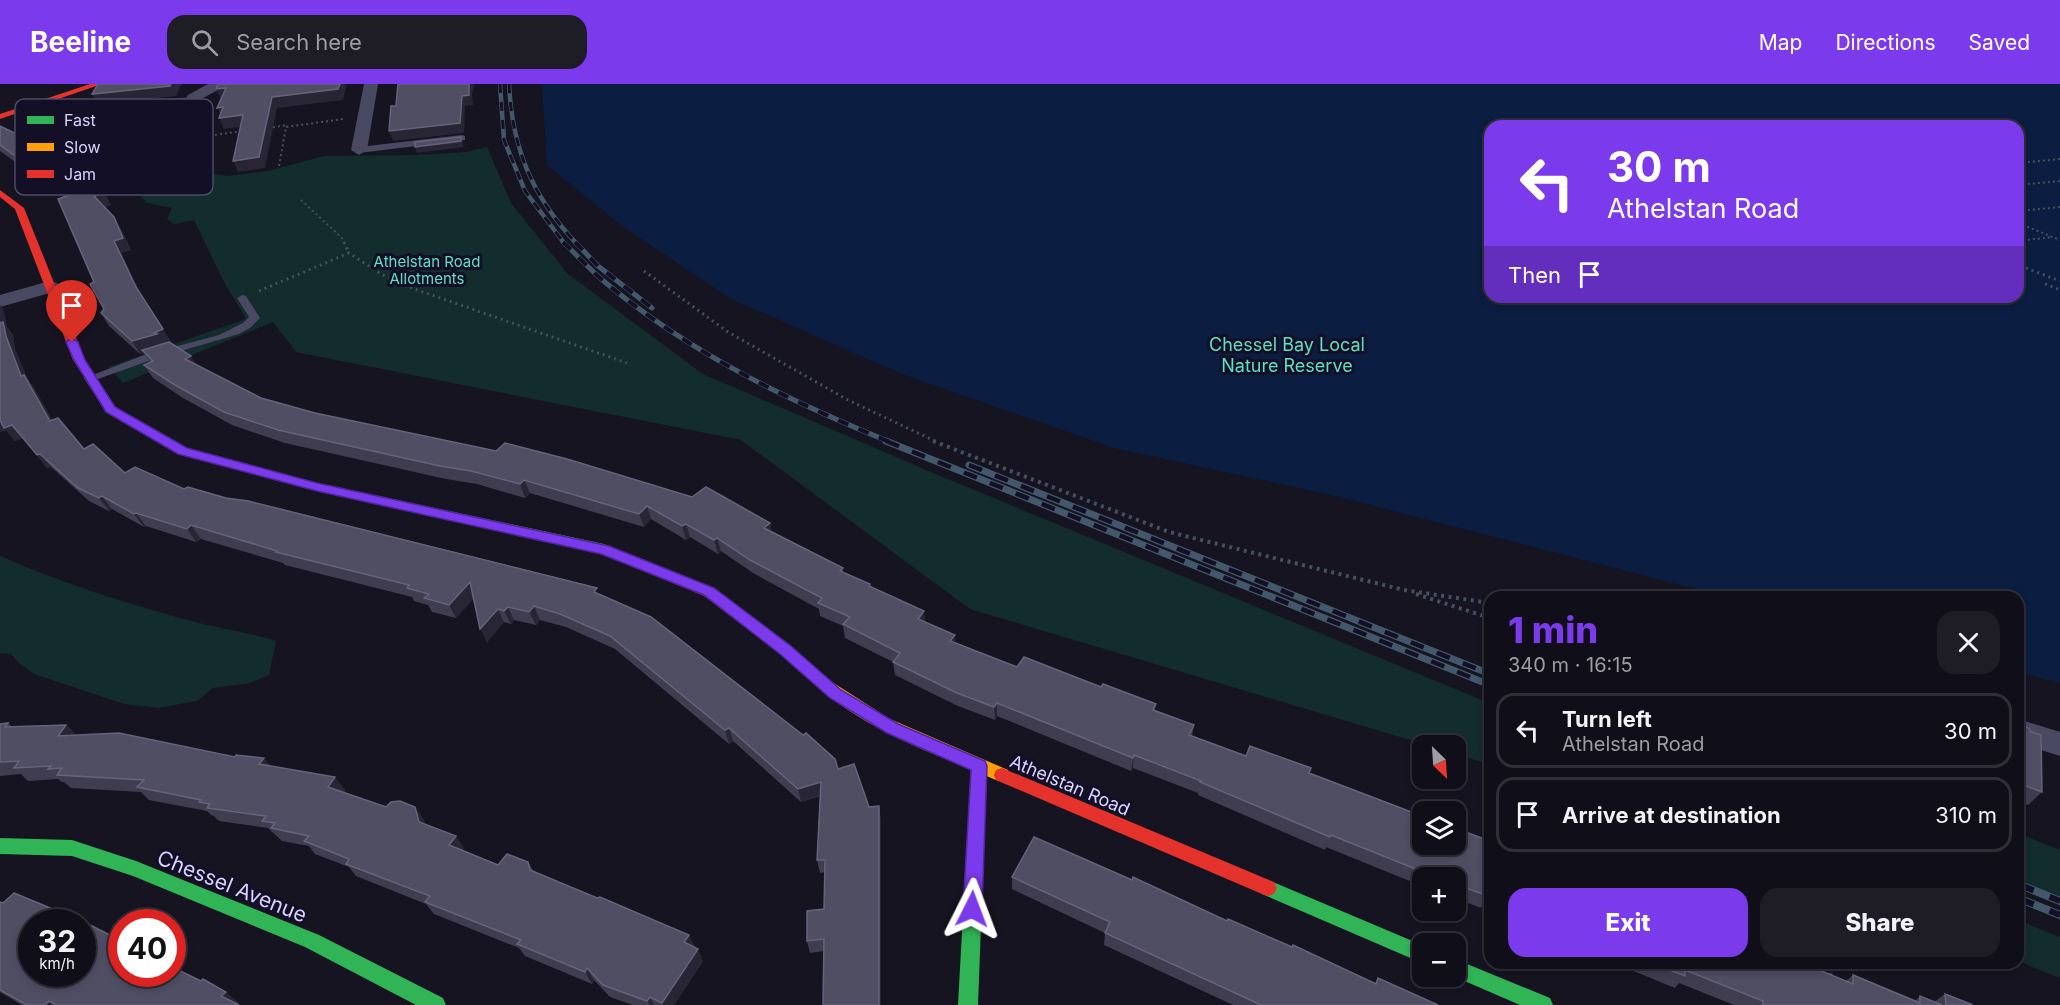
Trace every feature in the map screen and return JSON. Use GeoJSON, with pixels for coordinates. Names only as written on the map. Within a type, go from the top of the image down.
{"type":"FeatureCollection","features":[{"type":"Feature","properties":{"kind":"street"},"geometry":{"type":"LineString","coordinates":[[53,99],[98,84]]}},
{"type":"Feature","properties":{"kind":"street"},"geometry":{"type":"LineString","coordinates":[[191,99],[204,90],[222,84]]}},
{"type":"Feature","properties":{"kind":"street"},"geometry":{"type":"LineString","coordinates":[[359,150],[372,84]]}},
{"type":"Feature","properties":{"kind":"street"},"geometry":{"type":"LineString","coordinates":[[0,117],[15,112]]}},
{"type":"Feature","properties":{"kind":"street","name":"Athelstan Road"},"geometry":{"type":"LineString","coordinates":[[0,193],[19,208],[79,360],[111,410],[183,451],[317,487],[604,549],[709,592],[785,650],[836,694],[892,728],[1412,950]]}},
{"type":"Feature","properties":{"kind":"street"},"geometry":{"type":"LineString","coordinates":[[0,301],[50,287]]}},
{"type":"Feature","properties":{"kind":"street"},"geometry":{"type":"LineString","coordinates":[[2024,733],[2060,744]]}},
{"type":"Feature","properties":{"kind":"street"},"geometry":{"type":"LineString","coordinates":[[968,1005],[979,766]]}},
{"type":"Feature","properties":{"kind":"street","name":"Chessel Avenue"},"geometry":{"type":"LineString","coordinates":[[0,846],[72,848],[136,869],[312,941],[436,1005]]}},
{"type":"Feature","properties":{"kind":"street"},"geometry":{"type":"LineString","coordinates":[[1466,973],[1542,1005]]}},
{"type":"Feature","properties":{"kind":"lane"},"geometry":{"type":"LineString","coordinates":[[359,150],[462,138]]}},
{"type":"Feature","properties":{"kind":"lane"},"geometry":{"type":"LineString","coordinates":[[91,378],[158,354],[211,340],[248,327],[255,318],[242,298]]}},
{"type":"Feature","properties":{"kind":"path"},"geometry":{"type":"LineString","coordinates":[[265,128],[365,116]]}},
{"type":"Feature","properties":{"kind":"path"},"geometry":{"type":"LineString","coordinates":[[279,166],[286,127]]}},
{"type":"Feature","properties":{"kind":"path"},"geometry":{"type":"LineString","coordinates":[[213,135],[243,131]]}},
{"type":"Feature","properties":{"kind":"path"},"geometry":{"type":"LineString","coordinates":[[2024,162],[2060,159]]}},
{"type":"Feature","properties":{"kind":"path"},"geometry":{"type":"LineString","coordinates":[[2024,184],[2060,181]]}},
{"type":"Feature","properties":{"kind":"path"},"geometry":{"type":"LineString","coordinates":[[301,200],[342,238],[349,253],[374,272],[410,288],[440,296],[627,363]]}},
{"type":"Feature","properties":{"kind":"path"},"geometry":{"type":"LineString","coordinates":[[2024,210],[2060,207]]}},
{"type":"Feature","properties":{"kind":"path"},"geometry":{"type":"LineString","coordinates":[[2024,225],[2060,240]]}},
{"type":"Feature","properties":{"kind":"path"},"geometry":{"type":"LineString","coordinates":[[2024,240],[2053,237]]}},
{"type":"Feature","properties":{"kind":"path"},"geometry":{"type":"LineString","coordinates":[[242,298],[349,253]]}},
{"type":"Feature","properties":{"kind":"path"},"geometry":{"type":"LineString","coordinates":[[2026,268],[2060,281]]}},
{"type":"Feature","properties":{"kind":"path"},"geometry":{"type":"LineString","coordinates":[[644,271],[728,332],[848,400],[934,441],[1169,532],[1404,590],[1484,616]]}},
{"type":"Feature","properties":{"kind":"path"},"geometry":{"type":"LineString","coordinates":[[2045,284],[2060,290]]}},
{"type":"Feature","properties":{"kind":"path"},"geometry":{"type":"LineString","coordinates":[[1404,590],[1484,602]]}},
{"type":"Feature","properties":{"kind":"path"},"geometry":{"type":"LineString","coordinates":[[1830,984],[1831,969]]}},
{"type":"Feature","properties":{"kind":"green space","name":"Athelstan Road Allotments"},"geometry":{"type":"Polygon","coordinates":[[[487,147],[511,203],[568,274],[703,374],[938,475],[1484,701],[1484,763],[1466,757],[1466,735],[1412,735],[1412,741],[970,609],[741,440],[296,352],[273,322],[123,383],[108,367],[246,319],[223,280],[194,220],[174,224],[167,219],[172,208],[147,203],[139,195],[213,195],[213,174],[228,176],[268,171],[324,156],[416,155],[466,152],[487,147]]]}},
{"type":"Feature","properties":{"kind":"green space"},"geometry":{"type":"Polygon","coordinates":[[[0,556],[46,575],[116,599],[187,620],[276,641],[269,675],[250,683],[213,688],[197,701],[158,708],[124,704],[34,674],[11,654],[0,653],[0,556]]]}},
{"type":"Feature","properties":{"kind":"green space"},"geometry":{"type":"Polygon","coordinates":[[[2024,835],[2060,850],[2060,901],[2024,886],[2024,835]]]}},
{"type":"Feature","properties":{"kind":"green space"},"geometry":{"type":"Polygon","coordinates":[[[2024,922],[2060,937],[2060,978],[2024,963],[2024,922]]]}},
{"type":"Feature","properties":{"kind":"water","name":"Chessel Bay Local Nature Reserve"},"geometry":{"type":"Polygon","coordinates":[[[542,84],[2060,84],[2060,683],[2024,674],[2024,591],[1704,591],[1332,495],[1114,448],[902,374],[731,299],[622,226],[547,165],[542,84]]]}},
{"type":"Feature","properties":{"kind":"building"},"geometry":{"type":"Polygon","coordinates":[[[98,84],[171,84],[170,86],[92,94],[98,84]]]}},
{"type":"Feature","properties":{"kind":"building"},"geometry":{"type":"Polygon","coordinates":[[[218,84],[340,84],[338,89],[272,97],[259,157],[233,161],[243,115],[219,118],[223,107],[217,108],[226,88],[216,89],[218,84]]]}},
{"type":"Feature","properties":{"kind":"building"},"geometry":{"type":"Polygon","coordinates":[[[398,84],[469,84],[469,95],[462,96],[460,123],[389,131],[391,106],[396,106],[398,84]]]}},
{"type":"Feature","properties":{"kind":"building"},"geometry":{"type":"Polygon","coordinates":[[[0,126],[15,133],[15,156],[0,145],[0,126]]]}},
{"type":"Feature","properties":{"kind":"building"},"geometry":{"type":"Polygon","coordinates":[[[461,137],[461,141],[415,147],[415,142],[461,137]]]}},
{"type":"Feature","properties":{"kind":"building"},"geometry":{"type":"Polygon","coordinates":[[[70,195],[97,195],[94,196],[114,217],[123,238],[114,241],[136,287],[163,329],[154,333],[157,334],[132,341],[101,313],[104,309],[90,284],[94,282],[58,199],[70,195]]]}},
{"type":"Feature","properties":{"kind":"building"},"geometry":{"type":"Polygon","coordinates":[[[3,322],[21,376],[24,375],[50,421],[58,418],[84,449],[93,444],[125,473],[135,467],[184,489],[188,487],[226,498],[248,501],[597,588],[594,592],[651,617],[803,735],[806,733],[835,759],[838,769],[854,764],[869,807],[879,806],[879,1005],[823,1005],[824,939],[807,941],[807,911],[824,909],[825,860],[817,860],[821,782],[798,789],[729,728],[725,730],[610,636],[560,614],[534,606],[529,612],[508,607],[504,611],[498,609],[480,629],[470,582],[449,605],[424,598],[429,594],[407,588],[409,585],[276,552],[191,525],[187,529],[134,514],[102,496],[99,498],[78,488],[40,454],[37,455],[12,425],[4,428],[0,420],[0,323],[3,322]]]}},
{"type":"Feature","properties":{"kind":"building"},"geometry":{"type":"Polygon","coordinates":[[[169,342],[191,356],[185,359],[261,398],[315,413],[496,451],[505,443],[567,459],[692,497],[706,487],[770,523],[764,528],[843,568],[840,571],[924,611],[918,619],[955,635],[950,641],[1017,667],[1024,657],[1101,687],[1103,684],[1156,704],[1153,710],[1194,725],[1189,735],[1246,756],[1250,746],[1311,768],[1309,773],[1412,812],[1412,855],[1466,855],[1466,832],[1484,839],[1484,895],[1466,888],[1466,867],[1412,868],[1331,835],[1330,837],[1201,781],[1134,755],[1133,758],[997,703],[994,707],[957,693],[893,662],[900,653],[843,624],[850,617],[818,603],[822,598],[750,560],[717,538],[714,540],[686,524],[682,526],[647,506],[639,514],[524,480],[520,484],[471,471],[278,430],[224,412],[175,385],[144,365],[153,361],[142,350],[169,342]]]}},
{"type":"Feature","properties":{"kind":"building"},"geometry":{"type":"Polygon","coordinates":[[[8,723],[5,727],[66,725],[58,736],[119,733],[235,757],[236,755],[264,758],[259,764],[335,777],[328,787],[386,807],[391,802],[400,801],[415,807],[419,822],[456,836],[449,845],[498,865],[507,854],[528,862],[530,870],[689,935],[684,942],[698,949],[662,1003],[650,997],[647,1001],[603,985],[587,968],[585,972],[517,944],[521,940],[425,902],[430,896],[346,864],[349,859],[304,841],[309,836],[271,828],[275,823],[262,821],[266,816],[207,808],[210,804],[199,802],[201,800],[137,787],[144,780],[57,775],[62,768],[48,769],[51,766],[14,768],[19,761],[0,762],[0,724],[8,723]]]}},
{"type":"Feature","properties":{"kind":"building"},"geometry":{"type":"Polygon","coordinates":[[[2024,726],[2031,732],[2041,735],[2042,792],[2024,785],[2024,726]]]}},
{"type":"Feature","properties":{"kind":"building"},"geometry":{"type":"Polygon","coordinates":[[[1034,837],[1132,880],[1133,877],[1227,921],[1228,919],[1292,947],[1293,945],[1376,984],[1378,978],[1438,1005],[1261,1005],[1105,933],[1110,922],[1012,877],[1034,837]]]}},
{"type":"Feature","properties":{"kind":"building"},"geometry":{"type":"Polygon","coordinates":[[[14,893],[53,909],[18,909],[18,987],[96,987],[96,928],[108,934],[108,987],[186,987],[186,974],[201,981],[203,979],[226,992],[221,996],[239,1005],[56,1005],[49,1001],[45,1005],[27,1005],[0,990],[0,902],[3,903],[14,893]]]}},
{"type":"Feature","properties":{"kind":"building"},"geometry":{"type":"Polygon","coordinates":[[[1667,969],[1817,969],[1853,984],[1853,975],[1920,1003],[1920,996],[1942,1005],[1763,1005],[1763,1001],[1685,970],[1685,976],[1667,969]]]}},
{"type":"Feature","properties":{"kind":"building"},"geometry":{"type":"Polygon","coordinates":[[[1945,994],[1973,1005],[1946,1005],[1945,994]]]}},
{"type":"Feature","properties":{"kind":"railway"},"geometry":{"type":"LineString","coordinates":[[500,84],[504,140],[525,191],[564,243]]}},
{"type":"Feature","properties":{"kind":"railway"},"geometry":{"type":"LineString","coordinates":[[509,84],[515,129],[527,170],[547,207],[576,243]]}},
{"type":"Feature","properties":{"kind":"railway"},"geometry":{"type":"LineString","coordinates":[[575,242],[598,266],[652,308]]}},
{"type":"Feature","properties":{"kind":"railway"},"geometry":{"type":"LineString","coordinates":[[564,243],[600,278],[638,308],[706,353],[815,410],[890,442]]}},
{"type":"Feature","properties":{"kind":"railway"},"geometry":{"type":"LineString","coordinates":[[886,441],[1484,683]]}},
{"type":"Feature","properties":{"kind":"railway"},"geometry":{"type":"LineString","coordinates":[[969,465],[1484,672]]}},
{"type":"Feature","properties":{"kind":"railway"},"geometry":{"type":"LineString","coordinates":[[2024,886],[2060,901]]}},
{"type":"Feature","properties":{"kind":"railway"},"geometry":{"type":"LineString","coordinates":[[2024,900],[2060,915]]}},
{"type":"Feature","properties":{"kind":"traffic: fast"},"geometry":{"type":"LineString","coordinates":[[90,378],[111,410],[183,451],[317,487],[604,549],[647,567]]}},
{"type":"Feature","properties":{"kind":"traffic: fast"},"geometry":{"type":"LineString","coordinates":[[968,1005],[979,766]]}},
{"type":"Feature","properties":{"kind":"traffic: fast"},"geometry":{"type":"LineString","coordinates":[[0,846],[72,848],[136,869],[312,941],[436,1005]]}},
{"type":"Feature","properties":{"kind":"traffic: fast"},"geometry":{"type":"LineString","coordinates":[[1268,888],[1412,950]]}},
{"type":"Feature","properties":{"kind":"traffic: fast"},"geometry":{"type":"LineString","coordinates":[[1466,973],[1543,1005]]}},
{"type":"Feature","properties":{"kind":"traffic: slow"},"geometry":{"type":"LineString","coordinates":[[821,681],[841,697],[885,724],[1002,775]]}},
{"type":"Feature","properties":{"kind":"traffic: jam"},"geometry":{"type":"LineString","coordinates":[[53,99],[98,84]]}},
{"type":"Feature","properties":{"kind":"traffic: jam"},"geometry":{"type":"LineString","coordinates":[[0,117],[15,112]]}},
{"type":"Feature","properties":{"kind":"traffic: jam"},"geometry":{"type":"LineString","coordinates":[[0,193],[19,208],[79,360],[90,378]]}},
{"type":"Feature","properties":{"kind":"traffic: jam"},"geometry":{"type":"LineString","coordinates":[[647,567],[709,592],[785,650],[821,681]]}},
{"type":"Feature","properties":{"kind":"traffic: jam"},"geometry":{"type":"LineString","coordinates":[[1002,775],[1268,888]]}},
{"type":"Feature","properties":{"kind":"route"},"geometry":{"type":"LineString","coordinates":[[72,342],[79,360],[111,410],[183,451],[317,487],[604,549],[709,592],[785,650],[836,694],[892,728],[979,766],[972,909]]}}]}
